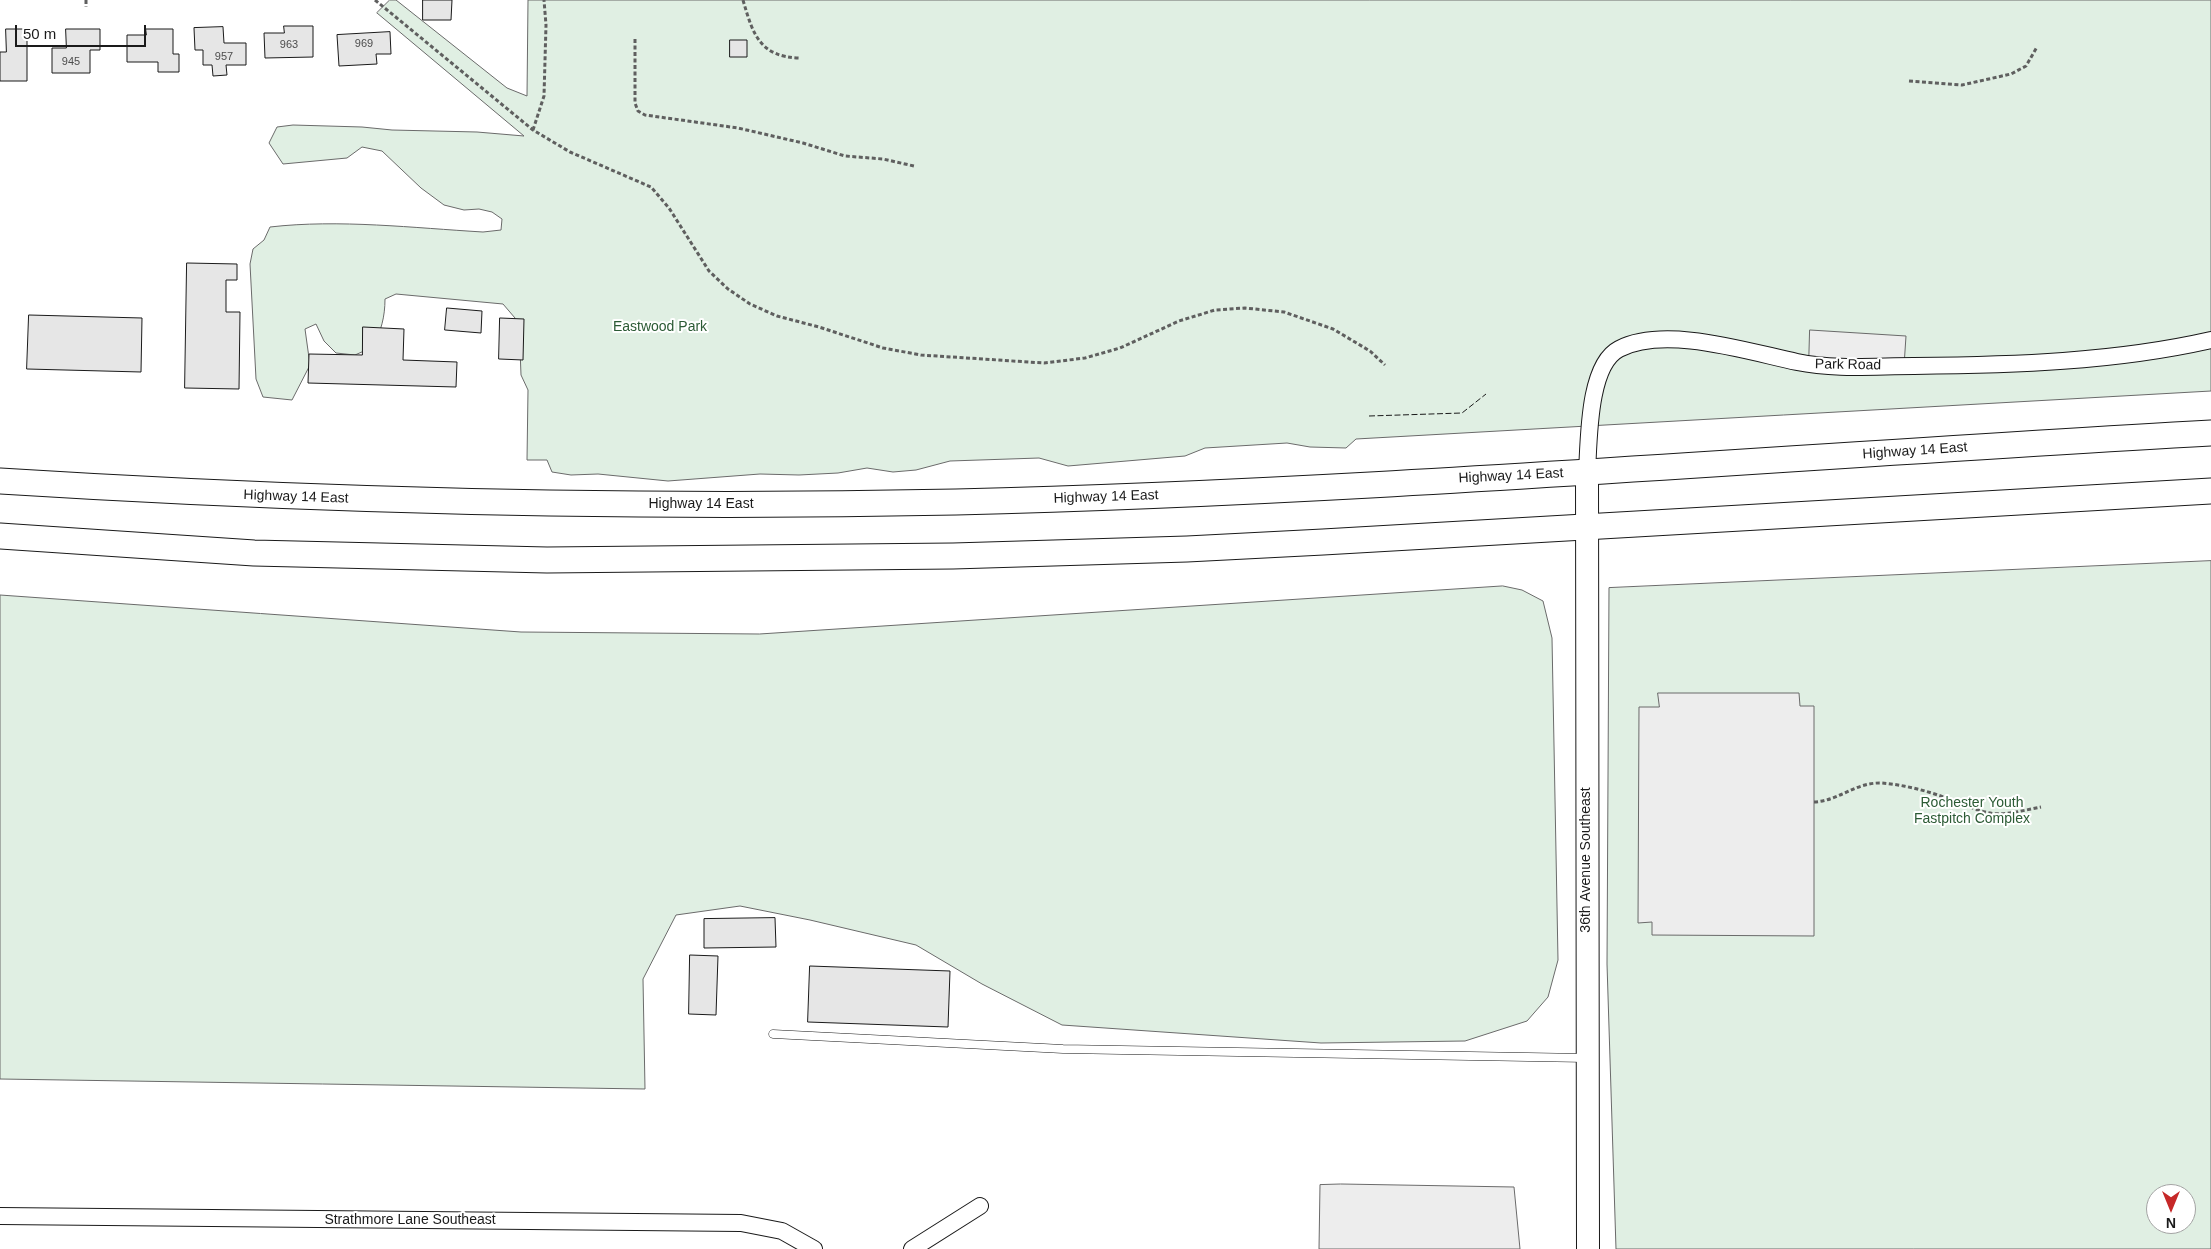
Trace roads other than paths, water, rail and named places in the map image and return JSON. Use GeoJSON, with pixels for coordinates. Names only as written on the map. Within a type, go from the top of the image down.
{"type":"FeatureCollection","features":[{"type":"Feature","properties":{"kind":"main road","name":"Highway 14 East"},"geometry":{"type":"LineString","coordinates":[[0,480],[256,496],[467,503],[782,504],[1117,496],[1587,472],[2211,433]]}},
{"type":"Feature","properties":{"kind":"main road"},"geometry":{"type":"LineString","coordinates":[[0,536],[263,553],[547,560],[703,560],[953,556],[1187,549],[1586,528],[2211,491]]}},
{"type":"Feature","properties":{"kind":"street","name":"Park Road"},"geometry":{"type":"LineString","coordinates":[[1587,472],[1590,422],[1597,380],[1610,356],[1619,349],[1639,341],[1658,338],[1700,342],[1809,364],[1857,366],[2032,363],[2178,348],[2211,340]]}},
{"type":"Feature","properties":{"kind":"street","name":"36th Avenue Southeast"},"geometry":{"type":"LineString","coordinates":[[1587,472],[1586,1058],[1588,1249]]}},
{"type":"Feature","properties":{"kind":"street"},"geometry":{"type":"LineString","coordinates":[[912,1249],[980,1206]]}},
{"type":"Feature","properties":{"kind":"street","name":"Strathmore Lane Southeast"},"geometry":{"type":"LineString","coordinates":[[0,1216],[741,1223],[782,1231],[814,1249]]}},
{"type":"Feature","properties":{"kind":"lane"},"geometry":{"type":"LineString","coordinates":[[773,1034],[1063,1049],[1586,1058]]}},
{"type":"Feature","properties":{"kind":"park label","name":"Eastwood Park"},"geometry":{"type":"Point","coordinates":[660,327]}},
{"type":"Feature","properties":{"kind":"park label","name":"Rochester Youth Fastpitch Complex"},"geometry":{"type":"Point","coordinates":[1972,812]}}]}
